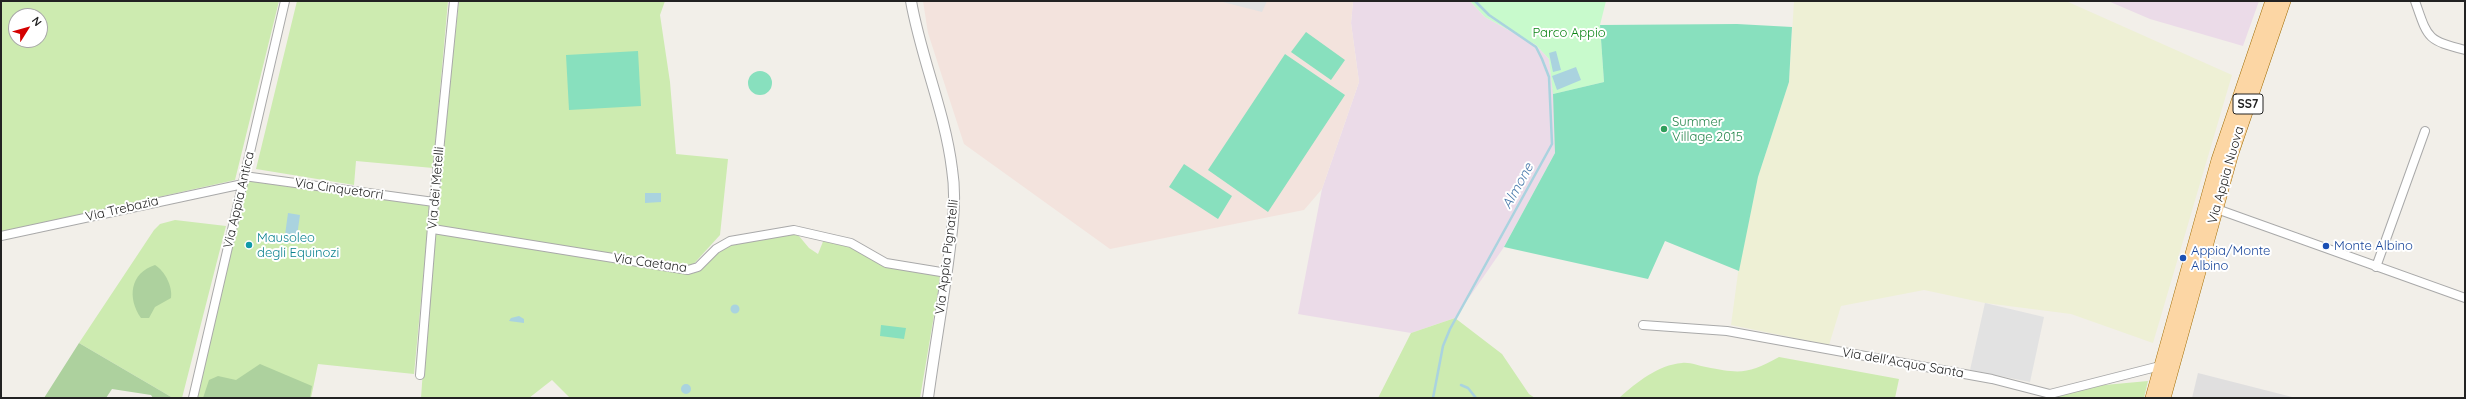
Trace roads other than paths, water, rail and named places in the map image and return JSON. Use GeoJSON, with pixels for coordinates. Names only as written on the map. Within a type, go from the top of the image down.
{"type":"FeatureCollection","features":[{"type":"Feature","properties":{"kind":"main road","name":"Via Appia Nuova"},"geometry":{"type":"LineString","coordinates":[[2164,398],[2232,113],[2272,1]]}},
{"type":"Feature","properties":{"kind":"main road","name":"Via Appia Nuova"},"geometry":{"type":"LineString","coordinates":[[2152,398],[2160,366],[2210,207],[2284,1]]}},
{"type":"Feature","properties":{"kind":"street","name":"Via Appia Antica"},"geometry":{"type":"LineString","coordinates":[[193,398],[285,1]]}},
{"type":"Feature","properties":{"kind":"street","name":"Via dei Metelli"},"geometry":{"type":"LineString","coordinates":[[420,374],[434,202],[454,1]]}},
{"type":"Feature","properties":{"kind":"street","name":"Via Appia Pignatelli"},"geometry":{"type":"LineString","coordinates":[[911,1],[917,36],[946,131],[952,169],[954,200],[947,273],[928,398]]}},
{"type":"Feature","properties":{"kind":"street"},"geometry":{"type":"LineString","coordinates":[[2415,1],[2425,29],[2431,38],[2438,44],[2465,50]]}},
{"type":"Feature","properties":{"kind":"street"},"geometry":{"type":"LineString","coordinates":[[2376,267],[2425,131]]}},
{"type":"Feature","properties":{"kind":"street","name":"Via Cinquetorri"},"geometry":{"type":"LineString","coordinates":[[244,180],[434,202]]}},
{"type":"Feature","properties":{"kind":"street","name":"Via Trebazia"},"geometry":{"type":"LineString","coordinates":[[1,236],[244,180]]}},
{"type":"Feature","properties":{"kind":"street"},"geometry":{"type":"LineString","coordinates":[[2210,207],[2465,298]]}},
{"type":"Feature","properties":{"kind":"street","name":"Via Caetana"},"geometry":{"type":"LineString","coordinates":[[433,229],[688,270],[698,267],[716,249],[730,241],[783,231],[799,230],[851,242],[886,263],[947,273]]}},
{"type":"Feature","properties":{"kind":"street","name":"Via dell'Acqua Santa"},"geometry":{"type":"LineString","coordinates":[[1643,325],[1727,331],[1992,379],[2050,394],[2160,366]]}},
{"type":"Feature","properties":{"kind":"water"},"geometry":{"type":"Polygon","coordinates":[[[1556,51],[1561,70],[1553,72],[1549,53],[1556,51]]]}},
{"type":"Feature","properties":{"kind":"water"},"geometry":{"type":"Polygon","coordinates":[[[1576,67],[1581,80],[1557,90],[1552,76],[1576,67]]]}},
{"type":"Feature","properties":{"kind":"water"},"geometry":{"type":"Polygon","coordinates":[[[645,193],[661,193],[661,202],[645,203],[645,193]]]}},
{"type":"Feature","properties":{"kind":"water"},"geometry":{"type":"Polygon","coordinates":[[[288,213],[300,215],[297,236],[285,235],[288,213]]]}},
{"type":"Feature","properties":{"kind":"water"},"geometry":{"type":"Polygon","coordinates":[[[735,304],[740,309],[735,314],[730,309],[735,304]]]}},
{"type":"Feature","properties":{"kind":"water"},"geometry":{"type":"Polygon","coordinates":[[[519,316],[524,319],[524,323],[509,321],[511,318],[519,316]]]}},
{"type":"Feature","properties":{"kind":"water"},"geometry":{"type":"Polygon","coordinates":[[[684,384],[688,384],[691,389],[688,394],[684,394],[681,391],[681,387],[684,384]]]}},
{"type":"Feature","properties":{"kind":"waterway","name":"Almone"},"geometry":{"type":"LineString","coordinates":[[1433,398],[1443,346],[1450,329],[1552,144],[1549,77],[1536,47],[1489,15],[1475,1]]}},
{"type":"Feature","properties":{"kind":"waterway"},"geometry":{"type":"LineString","coordinates":[[1461,385],[1468,388],[1476,398]]}},
{"type":"Feature","properties":{"kind":"place","name":"Summer Village 2015"},"geometry":{"type":"Point","coordinates":[1664,129]}},
{"type":"Feature","properties":{"kind":"place","name":"Mausoleo degli Equinozi"},"geometry":{"type":"Point","coordinates":[249,245]}},
{"type":"Feature","properties":{"kind":"place","name":"Monte Albino"},"geometry":{"type":"Point","coordinates":[2326,246]}},
{"type":"Feature","properties":{"kind":"place","name":"Appia/Monte Albino"},"geometry":{"type":"Point","coordinates":[2183,258]}},
{"type":"Feature","properties":{"kind":"park label","name":"Parco Appio"},"geometry":{"type":"Point","coordinates":[1569,33]}}]}
